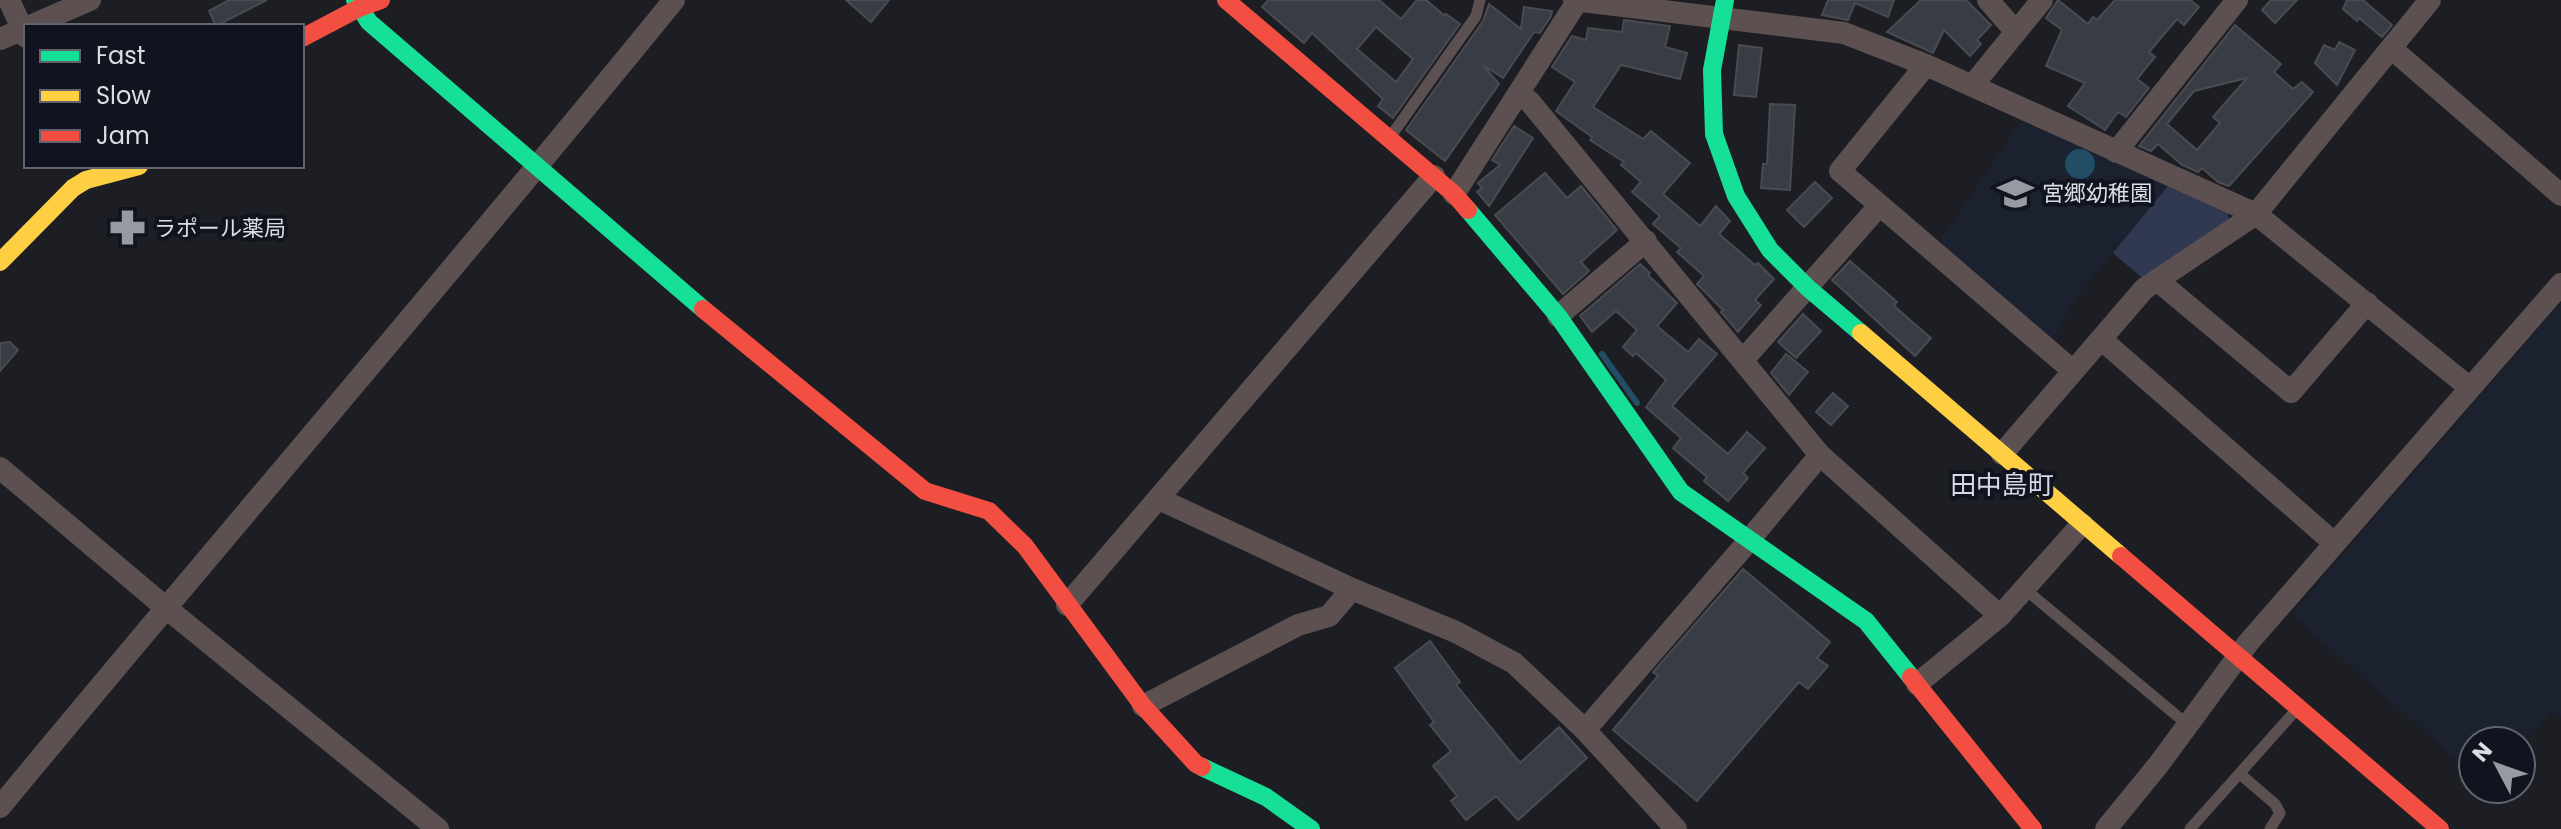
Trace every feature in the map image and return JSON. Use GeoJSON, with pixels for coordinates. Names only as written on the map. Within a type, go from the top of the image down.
{"type":"FeatureCollection","features":[{"type":"Feature","properties":{"kind":"street"},"geometry":{"type":"LineString","coordinates":[[9,0],[24,26]]}},
{"type":"Feature","properties":{"kind":"street"},"geometry":{"type":"LineString","coordinates":[[39,24],[90,0]]}},
{"type":"Feature","properties":{"kind":"street"},"geometry":{"type":"LineString","coordinates":[[304,37],[357,4],[381,0]]}},
{"type":"Feature","properties":{"kind":"street"},"geometry":{"type":"LineString","coordinates":[[0,807],[538,167],[674,0]]}},
{"type":"Feature","properties":{"kind":"street"},"geometry":{"type":"LineString","coordinates":[[1454,194],[1577,0],[1723,8],[1844,33],[1926,65],[2256,214],[2470,388]]}},
{"type":"Feature","properties":{"kind":"street"},"geometry":{"type":"LineString","coordinates":[[1988,0],[2016,32]]}},
{"type":"Feature","properties":{"kind":"street"},"geometry":{"type":"LineString","coordinates":[[1972,86],[2042,0]]}},
{"type":"Feature","properties":{"kind":"street"},"geometry":{"type":"LineString","coordinates":[[2116,152],[2237,0]]}},
{"type":"Feature","properties":{"kind":"street"},"geometry":{"type":"LineString","coordinates":[[2002,454],[2144,289],[2256,214],[2430,0]]}},
{"type":"Feature","properties":{"kind":"street"},"geometry":{"type":"LineString","coordinates":[[357,4],[369,22],[819,407],[925,491],[989,511],[1025,546],[1143,706],[1196,764],[1266,797],[1311,829]]}},
{"type":"Feature","properties":{"kind":"street"},"geometry":{"type":"LineString","coordinates":[[1239,4],[1454,194],[1558,316],[1681,492],[1866,621],[2033,829]]}},
{"type":"Feature","properties":{"kind":"street"},"geometry":{"type":"LineString","coordinates":[[1723,8],[1712,70],[1714,134],[1736,196],[1770,250],[1808,288],[2440,829]]}},
{"type":"Feature","properties":{"kind":"street"},"geometry":{"type":"LineString","coordinates":[[0,39],[24,31]]}},
{"type":"Feature","properties":{"kind":"street"},"geometry":{"type":"LineString","coordinates":[[2391,48],[2561,195]]}},
{"type":"Feature","properties":{"kind":"street"},"geometry":{"type":"LineString","coordinates":[[1926,65],[1840,171],[2072,370]]}},
{"type":"Feature","properties":{"kind":"street"},"geometry":{"type":"LineString","coordinates":[[1519,94],[1530,102],[1646,241],[1820,455],[2000,616]]}},
{"type":"Feature","properties":{"kind":"street"},"geometry":{"type":"LineString","coordinates":[[0,262],[84,173],[123,168]]}},
{"type":"Feature","properties":{"kind":"street"},"geometry":{"type":"LineString","coordinates":[[1067,605],[1434,176]]}},
{"type":"Feature","properties":{"kind":"street"},"geometry":{"type":"LineString","coordinates":[[1743,360],[1879,206]]}},
{"type":"Feature","properties":{"kind":"street"},"geometry":{"type":"LineString","coordinates":[[1558,316],[1646,241]]}},
{"type":"Feature","properties":{"kind":"street"},"geometry":{"type":"LineString","coordinates":[[2157,280],[2291,392],[2367,303]]}},
{"type":"Feature","properties":{"kind":"street"},"geometry":{"type":"LineString","coordinates":[[2106,829],[2188,725],[2238,655],[2561,284]]}},
{"type":"Feature","properties":{"kind":"street"},"geometry":{"type":"LineString","coordinates":[[2101,339],[2334,543]]}},
{"type":"Feature","properties":{"kind":"street"},"geometry":{"type":"LineString","coordinates":[[1585,730],[1820,455]]}},
{"type":"Feature","properties":{"kind":"street"},"geometry":{"type":"LineString","coordinates":[[0,468],[438,829]]}},
{"type":"Feature","properties":{"kind":"street"},"geometry":{"type":"LineString","coordinates":[[1159,499],[1352,589],[1456,632],[1514,663],[1585,730],[1676,829]]}},
{"type":"Feature","properties":{"kind":"street"},"geometry":{"type":"LineString","coordinates":[[1917,684],[2000,616],[2082,524]]}},
{"type":"Feature","properties":{"kind":"street"},"geometry":{"type":"LineString","coordinates":[[1143,706],[1298,625],[1329,616],[1352,589]]}},
{"type":"Feature","properties":{"kind":"lane"},"geometry":{"type":"LineString","coordinates":[[1389,138],[1476,16],[1480,0]]}},
{"type":"Feature","properties":{"kind":"lane"},"geometry":{"type":"LineString","coordinates":[[2026,590],[2188,725]]}},
{"type":"Feature","properties":{"kind":"lane"},"geometry":{"type":"LineString","coordinates":[[2190,829],[2298,707]]}},
{"type":"Feature","properties":{"kind":"lane"},"geometry":{"type":"LineString","coordinates":[[2240,774],[2275,804],[2280,813],[2270,829]]}},
{"type":"Feature","properties":{"kind":"shaded area"},"geometry":{"type":"Polygon","coordinates":[[[2021,121],[2168,186],[2072,303],[2051,344],[1936,247],[2021,121]]]}},
{"type":"Feature","properties":{"kind":"shaded area"},"geometry":{"type":"Polygon","coordinates":[[[2080,149],[2090,154],[2095,164],[2090,174],[2080,179],[2070,174],[2065,164],[2070,154],[2080,149]]]}},
{"type":"Feature","properties":{"kind":"shaded area"},"geometry":{"type":"Polygon","coordinates":[[[2168,186],[2228,213],[2230,225],[2146,281],[2113,253],[2168,186]]]}},
{"type":"Feature","properties":{"kind":"shaded area"},"geometry":{"type":"Polygon","coordinates":[[[2561,302],[2561,718],[2553,712],[2537,730],[2537,725],[2457,725],[2457,760],[2291,614],[2561,302]]]}},
{"type":"Feature","properties":{"kind":"building"},"geometry":{"type":"Polygon","coordinates":[[[229,0],[267,0],[220,24],[215,24],[209,11],[229,0]]]}},
{"type":"Feature","properties":{"kind":"building"},"geometry":{"type":"Polygon","coordinates":[[[846,0],[889,0],[871,22],[846,0]]]}},
{"type":"Feature","properties":{"kind":"building"},"geometry":{"type":"Polygon","coordinates":[[[1268,0],[1379,0],[1401,19],[1417,0],[1426,0],[1460,24],[1393,118],[1378,106],[1383,99],[1312,33],[1304,43],[1262,7],[1268,0]],[[1376,27],[1357,49],[1396,82],[1413,59],[1376,27]]]}},
{"type":"Feature","properties":{"kind":"building"},"geometry":{"type":"Polygon","coordinates":[[[1828,0],[1894,0],[1888,17],[1855,3],[1848,20],[1822,15],[1828,0]]]}},
{"type":"Feature","properties":{"kind":"building"},"geometry":{"type":"Polygon","coordinates":[[[1921,0],[1966,0],[1991,25],[1977,40],[1981,44],[1970,56],[1944,30],[1933,53],[1887,32],[1921,0]]]}},
{"type":"Feature","properties":{"kind":"building"},"geometry":{"type":"Polygon","coordinates":[[[2058,0],[2088,24],[2093,17],[2097,20],[2115,0],[2190,0],[2199,7],[2184,25],[2177,19],[2149,52],[2155,57],[2137,79],[2149,88],[2126,117],[2118,112],[2105,130],[2068,106],[2085,83],[2046,66],[2062,30],[2046,18],[2058,0]]]}},
{"type":"Feature","properties":{"kind":"building"},"geometry":{"type":"Polygon","coordinates":[[[2271,0],[2297,0],[2275,23],[2262,10],[2271,0]]]}},
{"type":"Feature","properties":{"kind":"building"},"geometry":{"type":"Polygon","coordinates":[[[2347,0],[2363,0],[2392,25],[2382,37],[2343,9],[2347,0]]]}},
{"type":"Feature","properties":{"kind":"building"},"geometry":{"type":"Polygon","coordinates":[[[1489,4],[1521,29],[1524,7],[1552,11],[1540,33],[1534,32],[1503,78],[1483,65],[1499,84],[1445,161],[1406,130],[1483,21],[1489,4]]]}},
{"type":"Feature","properties":{"kind":"building"},"geometry":{"type":"Polygon","coordinates":[[[1624,20],[1670,26],[1665,47],[1687,53],[1680,79],[1621,65],[1593,107],[1643,139],[1651,131],[1690,163],[1663,194],[1700,226],[1716,206],[1730,221],[1719,234],[1774,279],[1755,300],[1761,305],[1738,332],[1721,312],[1723,310],[1697,284],[1704,276],[1677,252],[1681,248],[1653,224],[1660,216],[1632,192],[1641,182],[1621,165],[1624,162],[1590,140],[1592,137],[1556,111],[1575,82],[1552,67],[1572,36],[1586,40],[1588,28],[1622,32],[1624,20]]]}},
{"type":"Feature","properties":{"kind":"building"},"geometry":{"type":"Polygon","coordinates":[[[2235,25],[2281,64],[2274,72],[2293,89],[2302,82],[2313,92],[2229,186],[2218,182],[2202,168],[2198,172],[2182,165],[2158,144],[2151,151],[2139,146],[2235,25]],[[2247,78],[2194,91],[2167,124],[2197,150],[2220,123],[2213,117],[2247,78]]]}},
{"type":"Feature","properties":{"kind":"building"},"geometry":{"type":"Polygon","coordinates":[[[2339,42],[2355,50],[2337,85],[2315,63],[2324,45],[2335,50],[2339,42]]]}},
{"type":"Feature","properties":{"kind":"building"},"geometry":{"type":"Polygon","coordinates":[[[1739,45],[1762,48],[1756,97],[1734,95],[1739,45]]]}},
{"type":"Feature","properties":{"kind":"building"},"geometry":{"type":"Polygon","coordinates":[[[1770,104],[1795,105],[1790,190],[1761,188],[1763,164],[1767,164],[1770,104]]]}},
{"type":"Feature","properties":{"kind":"building"},"geometry":{"type":"Polygon","coordinates":[[[1514,126],[1533,138],[1489,206],[1477,192],[1482,188],[1478,183],[1500,165],[1492,160],[1514,126]]]}},
{"type":"Feature","properties":{"kind":"building"},"geometry":{"type":"Polygon","coordinates":[[[1545,173],[1567,198],[1581,186],[1617,230],[1581,262],[1589,271],[1563,294],[1495,215],[1545,173]]]}},
{"type":"Feature","properties":{"kind":"building"},"geometry":{"type":"Polygon","coordinates":[[[1815,182],[1832,198],[1804,227],[1787,210],[1815,182]]]}},
{"type":"Feature","properties":{"kind":"building","name":"ラポール薬局"},"geometry":{"type":"Polygon","coordinates":[[[127,211],[145,226],[129,245],[112,231],[127,211]]]}},
{"type":"Feature","properties":{"kind":"building"},"geometry":{"type":"Polygon","coordinates":[[[1850,261],[1897,302],[1894,306],[1931,338],[1915,356],[1832,280],[1850,261]]]}},
{"type":"Feature","properties":{"kind":"building"},"geometry":{"type":"Polygon","coordinates":[[[1640,264],[1677,303],[1657,326],[1688,352],[1699,339],[1717,354],[1672,406],[1728,454],[1747,432],[1765,448],[1743,473],[1748,478],[1728,501],[1704,481],[1707,477],[1673,448],[1681,438],[1646,407],[1666,380],[1636,353],[1633,356],[1623,347],[1637,330],[1616,311],[1592,332],[1580,316],[1640,264]]]}},
{"type":"Feature","properties":{"kind":"building"},"geometry":{"type":"Polygon","coordinates":[[[1803,314],[1821,331],[1796,358],[1778,342],[1803,314]]]}},
{"type":"Feature","properties":{"kind":"building"},"geometry":{"type":"Polygon","coordinates":[[[10,342],[18,350],[0,371],[0,343],[10,342]]]}},
{"type":"Feature","properties":{"kind":"building"},"geometry":{"type":"Polygon","coordinates":[[[1786,354],[1808,372],[1789,395],[1771,373],[1786,354]]]}},
{"type":"Feature","properties":{"kind":"building"},"geometry":{"type":"Polygon","coordinates":[[[1833,393],[1848,406],[1831,425],[1816,412],[1833,393]]]}},
{"type":"Feature","properties":{"kind":"building"},"geometry":{"type":"Polygon","coordinates":[[[1743,569],[1830,642],[1817,658],[1828,666],[1808,689],[1799,682],[1697,801],[1613,730],[1658,676],[1653,672],[1743,569]]]}},
{"type":"Feature","properties":{"kind":"building"},"geometry":{"type":"Polygon","coordinates":[[[1430,641],[1460,682],[1456,685],[1520,763],[1559,727],[1587,758],[1518,820],[1496,796],[1466,820],[1451,801],[1457,796],[1433,766],[1451,751],[1430,725],[1434,722],[1395,668],[1430,641]]]}},
{"type":"Feature","properties":{"kind":"waterway"},"geometry":{"type":"LineString","coordinates":[[1602,354],[1637,403]]}},
{"type":"Feature","properties":{"kind":"traffic: fast"},"geometry":{"type":"LineString","coordinates":[[355,0],[369,22],[703,309]]}},
{"type":"Feature","properties":{"kind":"traffic: fast"},"geometry":{"type":"LineString","coordinates":[[1725,0],[1712,70],[1714,134],[1736,196],[1770,250],[1808,288],[1861,333]]}},
{"type":"Feature","properties":{"kind":"traffic: fast"},"geometry":{"type":"LineString","coordinates":[[1468,210],[1558,316],[1681,492],[1866,621],[1911,677]]}},
{"type":"Feature","properties":{"kind":"traffic: fast"},"geometry":{"type":"LineString","coordinates":[[1202,767],[1266,797],[1311,829]]}},
{"type":"Feature","properties":{"kind":"traffic: slow"},"geometry":{"type":"LineString","coordinates":[[0,262],[73,188],[86,180],[131,168]]}},
{"type":"Feature","properties":{"kind":"traffic: slow"},"geometry":{"type":"LineString","coordinates":[[1861,333],[2121,556]]}},
{"type":"Feature","properties":{"kind":"traffic: jam"},"geometry":{"type":"LineString","coordinates":[[304,37],[381,0]]}},
{"type":"Feature","properties":{"kind":"traffic: jam"},"geometry":{"type":"LineString","coordinates":[[1226,0],[1454,194],[1468,210]]}},
{"type":"Feature","properties":{"kind":"traffic: jam"},"geometry":{"type":"LineString","coordinates":[[703,309],[925,491],[989,511],[1025,546],[1143,706],[1202,767]]}},
{"type":"Feature","properties":{"kind":"traffic: jam"},"geometry":{"type":"LineString","coordinates":[[2121,556],[2440,829]]}},
{"type":"Feature","properties":{"kind":"traffic: jam"},"geometry":{"type":"LineString","coordinates":[[1911,677],[2033,829]]}},
{"type":"Feature","properties":{"kind":"place","name":"宮郷幼稚園"},"geometry":{"type":"Point","coordinates":[2016,193]}},
{"type":"Feature","properties":{"kind":"place","name":"ラポール薬局"},"geometry":{"type":"Point","coordinates":[128,228]}},
{"type":"Feature","properties":{"kind":"district","name":"田中島町"},"geometry":{"type":"Point","coordinates":[2002,485]}}]}
